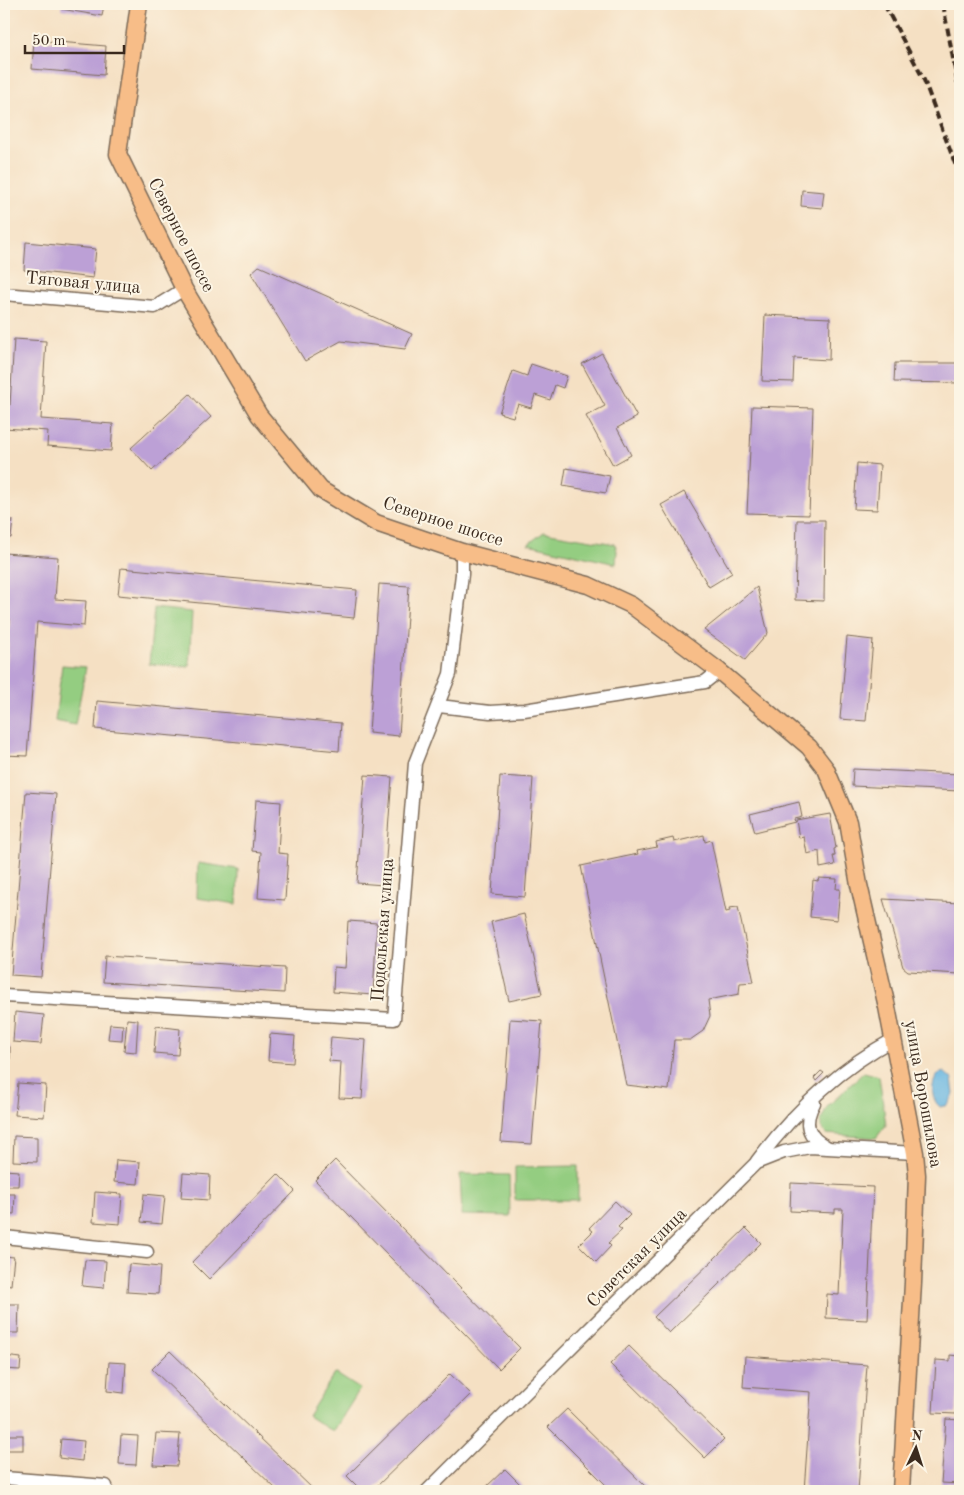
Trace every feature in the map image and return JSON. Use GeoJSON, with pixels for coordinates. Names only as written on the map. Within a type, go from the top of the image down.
{"type":"FeatureCollection","features":[{"type":"Feature","properties":{"kind":"main road","name":"Северное шоссе"},"geometry":{"type":"LineString","coordinates":[[139,4],[118,154],[184,290],[259,415],[321,490],[376,523],[462,552],[588,585],[616,597],[631,605],[718,671],[809,747]]}},
{"type":"Feature","properties":{"kind":"main road","name":"улица Ворошилова"},"geometry":{"type":"LineString","coordinates":[[809,747],[826,769],[848,822],[859,885],[894,1039],[915,1153],[917,1175],[913,1283],[900,1491]]}},
{"type":"Feature","properties":{"kind":"street","name":"Тяговая улица"},"geometry":{"type":"LineString","coordinates":[[4,294],[155,307],[184,290]]}},
{"type":"Feature","properties":{"kind":"street","name":"Подольская улица"},"geometry":{"type":"LineString","coordinates":[[4,996],[394,1019],[415,763],[450,674],[462,574],[462,552]]}},
{"type":"Feature","properties":{"kind":"street"},"geometry":{"type":"LineString","coordinates":[[439,706],[490,712],[524,710],[705,682],[718,671]]}},
{"type":"Feature","properties":{"kind":"street"},"geometry":{"type":"LineString","coordinates":[[756,1163],[820,1092],[848,1067],[894,1039]]}},
{"type":"Feature","properties":{"kind":"street"},"geometry":{"type":"LineString","coordinates":[[820,1092],[810,1110],[807,1122],[816,1142],[830,1149]]}},
{"type":"Feature","properties":{"kind":"street","name":"Советская улица"},"geometry":{"type":"LineString","coordinates":[[427,1491],[756,1163],[797,1148],[810,1147],[915,1153]]}},
{"type":"Feature","properties":{"kind":"street"},"geometry":{"type":"LineString","coordinates":[[4,1237],[147,1252]]}},
{"type":"Feature","properties":{"kind":"street"},"geometry":{"type":"LineString","coordinates":[[4,1478],[106,1486]]}},
{"type":"Feature","properties":{"kind":"green space"},"geometry":{"type":"Polygon","coordinates":[[[544,532],[615,544],[617,551],[616,564],[528,544],[544,532]]]}},
{"type":"Feature","properties":{"kind":"green space"},"geometry":{"type":"Polygon","coordinates":[[[154,608],[192,612],[189,667],[149,664],[154,608]]]}},
{"type":"Feature","properties":{"kind":"green space"},"geometry":{"type":"Polygon","coordinates":[[[62,665],[86,667],[75,725],[55,721],[62,665]]]}},
{"type":"Feature","properties":{"kind":"green space"},"geometry":{"type":"Polygon","coordinates":[[[198,863],[238,869],[237,904],[197,898],[198,863]]]}},
{"type":"Feature","properties":{"kind":"green space"},"geometry":{"type":"Polygon","coordinates":[[[864,1072],[879,1076],[886,1125],[876,1138],[826,1134],[821,1127],[821,1120],[827,1107],[864,1072]]]}},
{"type":"Feature","properties":{"kind":"green space"},"geometry":{"type":"Polygon","coordinates":[[[578,1166],[578,1200],[515,1200],[515,1167],[578,1166]]]}},
{"type":"Feature","properties":{"kind":"green space"},"geometry":{"type":"Polygon","coordinates":[[[460,1174],[509,1175],[510,1216],[462,1215],[460,1174]]]}},
{"type":"Feature","properties":{"kind":"green space"},"geometry":{"type":"Polygon","coordinates":[[[335,1373],[360,1389],[333,1432],[308,1416],[335,1373]]]}},
{"type":"Feature","properties":{"kind":"water"},"geometry":{"type":"Polygon","coordinates":[[[944,1072],[952,1079],[954,1094],[948,1105],[940,1107],[934,1099],[933,1086],[938,1074],[944,1072]]]}},
{"type":"Feature","properties":{"kind":"building"},"geometry":{"type":"Polygon","coordinates":[[[62,4],[104,4],[102,16],[61,9],[62,4]]]}},
{"type":"Feature","properties":{"kind":"building"},"geometry":{"type":"Polygon","coordinates":[[[4,39],[8,39],[6,67],[4,67],[4,39]]]}},
{"type":"Feature","properties":{"kind":"building"},"geometry":{"type":"Polygon","coordinates":[[[34,40],[106,46],[104,75],[32,69],[34,40]]]}},
{"type":"Feature","properties":{"kind":"building"},"geometry":{"type":"Polygon","coordinates":[[[802,190],[824,192],[822,208],[801,206],[802,190]]]}},
{"type":"Feature","properties":{"kind":"building"},"geometry":{"type":"Polygon","coordinates":[[[26,242],[96,249],[93,278],[24,270],[26,242]]]}},
{"type":"Feature","properties":{"kind":"building"},"geometry":{"type":"Polygon","coordinates":[[[259,266],[412,334],[405,349],[341,341],[305,361],[251,273],[259,266]]]}},
{"type":"Feature","properties":{"kind":"building"},"geometry":{"type":"Polygon","coordinates":[[[765,315],[830,318],[829,360],[794,358],[793,382],[762,381],[765,315]]]}},
{"type":"Feature","properties":{"kind":"building"},"geometry":{"type":"Polygon","coordinates":[[[14,339],[46,341],[41,419],[113,424],[111,451],[47,446],[48,431],[4,428],[4,404],[10,405],[14,339]]]}},
{"type":"Feature","properties":{"kind":"building"},"geometry":{"type":"Polygon","coordinates":[[[602,353],[637,417],[617,428],[631,455],[613,465],[586,416],[605,406],[582,364],[602,353]]]}},
{"type":"Feature","properties":{"kind":"building"},"geometry":{"type":"Polygon","coordinates":[[[895,363],[960,363],[960,383],[894,382],[895,363]]]}},
{"type":"Feature","properties":{"kind":"building"},"geometry":{"type":"Polygon","coordinates":[[[531,364],[567,376],[563,388],[555,385],[550,400],[535,395],[531,408],[518,404],[513,417],[499,413],[513,371],[527,376],[531,364]]]}},
{"type":"Feature","properties":{"kind":"building"},"geometry":{"type":"Polygon","coordinates":[[[190,394],[211,417],[152,471],[131,448],[190,394]]]}},
{"type":"Feature","properties":{"kind":"building"},"geometry":{"type":"Polygon","coordinates":[[[752,406],[813,408],[809,515],[747,513],[752,406]]]}},
{"type":"Feature","properties":{"kind":"building"},"geometry":{"type":"Polygon","coordinates":[[[857,463],[880,465],[877,510],[854,509],[857,463]]]}},
{"type":"Feature","properties":{"kind":"building"},"geometry":{"type":"Polygon","coordinates":[[[566,468],[610,476],[606,493],[563,486],[566,468]]]}},
{"type":"Feature","properties":{"kind":"building"},"geometry":{"type":"Polygon","coordinates":[[[684,492],[732,573],[709,587],[661,505],[684,492]]]}},
{"type":"Feature","properties":{"kind":"building"},"geometry":{"type":"Polygon","coordinates":[[[4,519],[13,520],[11,538],[4,537],[4,519]]]}},
{"type":"Feature","properties":{"kind":"building"},"geometry":{"type":"Polygon","coordinates":[[[797,520],[825,520],[824,601],[795,600],[797,520]]]}},
{"type":"Feature","properties":{"kind":"building"},"geometry":{"type":"Polygon","coordinates":[[[4,553],[58,557],[55,599],[86,601],[84,626],[37,622],[27,756],[4,755],[4,706],[10,619],[4,619],[4,553]]]}},
{"type":"Feature","properties":{"kind":"building"},"geometry":{"type":"Polygon","coordinates":[[[121,568],[357,590],[354,618],[118,595],[121,568]]]}},
{"type":"Feature","properties":{"kind":"building"},"geometry":{"type":"Polygon","coordinates":[[[379,584],[409,586],[399,736],[369,733],[379,584]]]}},
{"type":"Feature","properties":{"kind":"building"},"geometry":{"type":"Polygon","coordinates":[[[757,587],[768,633],[745,660],[704,630],[757,587]]]}},
{"type":"Feature","properties":{"kind":"building"},"geometry":{"type":"Polygon","coordinates":[[[847,637],[873,640],[866,721],[840,719],[847,637]]]}},
{"type":"Feature","properties":{"kind":"building"},"geometry":{"type":"Polygon","coordinates":[[[97,701],[341,723],[339,751],[95,729],[97,701]]]}},
{"type":"Feature","properties":{"kind":"building"},"geometry":{"type":"Polygon","coordinates":[[[853,769],[960,774],[960,791],[852,786],[853,769]]]}},
{"type":"Feature","properties":{"kind":"building"},"geometry":{"type":"Polygon","coordinates":[[[365,775],[392,777],[384,885],[357,883],[365,775]]]}},
{"type":"Feature","properties":{"kind":"building"},"geometry":{"type":"Polygon","coordinates":[[[500,776],[533,778],[525,897],[492,894],[500,776]]]}},
{"type":"Feature","properties":{"kind":"building"},"geometry":{"type":"Polygon","coordinates":[[[26,792],[56,794],[41,977],[11,975],[26,792]]]}},
{"type":"Feature","properties":{"kind":"building"},"geometry":{"type":"Polygon","coordinates":[[[256,800],[281,802],[278,853],[288,854],[285,900],[258,898],[261,852],[252,851],[256,800]]]}},
{"type":"Feature","properties":{"kind":"building"},"geometry":{"type":"Polygon","coordinates":[[[799,802],[802,817],[794,819],[795,822],[755,832],[750,814],[799,802]]]}},
{"type":"Feature","properties":{"kind":"building"},"geometry":{"type":"Polygon","coordinates":[[[830,814],[836,848],[834,849],[835,856],[833,856],[835,865],[820,868],[819,851],[807,854],[804,837],[799,838],[796,820],[830,814]]]}},
{"type":"Feature","properties":{"kind":"building"},"geometry":{"type":"Polygon","coordinates":[[[704,835],[705,842],[711,840],[726,912],[730,911],[729,908],[738,907],[754,982],[740,983],[739,994],[708,1000],[710,1016],[703,1031],[690,1040],[674,1040],[669,1090],[626,1085],[581,866],[638,854],[637,851],[657,847],[656,842],[673,838],[674,842],[704,835]]]}},
{"type":"Feature","properties":{"kind":"building"},"geometry":{"type":"Polygon","coordinates":[[[819,878],[837,879],[836,889],[840,889],[837,920],[810,917],[813,880],[818,881],[819,878]]]}},
{"type":"Feature","properties":{"kind":"building"},"geometry":{"type":"Polygon","coordinates":[[[883,899],[960,903],[960,974],[908,971],[903,967],[883,899]]]}},
{"type":"Feature","properties":{"kind":"building"},"geometry":{"type":"Polygon","coordinates":[[[524,914],[542,994],[509,1001],[491,922],[524,914]]]}},
{"type":"Feature","properties":{"kind":"building"},"geometry":{"type":"Polygon","coordinates":[[[348,921],[377,923],[373,995],[333,992],[334,967],[345,968],[348,921]]]}},
{"type":"Feature","properties":{"kind":"building"},"geometry":{"type":"Polygon","coordinates":[[[105,956],[285,968],[284,993],[103,982],[105,956]]]}},
{"type":"Feature","properties":{"kind":"building"},"geometry":{"type":"Polygon","coordinates":[[[15,1012],[44,1015],[41,1044],[13,1042],[15,1012]]]}},
{"type":"Feature","properties":{"kind":"building"},"geometry":{"type":"Polygon","coordinates":[[[127,1019],[138,1020],[136,1052],[124,1051],[127,1019]]]}},
{"type":"Feature","properties":{"kind":"building"},"geometry":{"type":"Polygon","coordinates":[[[510,1019],[542,1021],[532,1144],[501,1142],[510,1019]]]}},
{"type":"Feature","properties":{"kind":"building"},"geometry":{"type":"Polygon","coordinates":[[[110,1024],[123,1025],[122,1040],[108,1039],[110,1024]]]}},
{"type":"Feature","properties":{"kind":"building"},"geometry":{"type":"Polygon","coordinates":[[[156,1026],[180,1029],[178,1055],[154,1053],[156,1026]]]}},
{"type":"Feature","properties":{"kind":"building"},"geometry":{"type":"Polygon","coordinates":[[[270,1034],[295,1036],[293,1063],[268,1061],[270,1034]]]}},
{"type":"Feature","properties":{"kind":"building"},"geometry":{"type":"Polygon","coordinates":[[[331,1037],[366,1040],[362,1099],[339,1098],[341,1062],[329,1061],[331,1037]]]}},
{"type":"Feature","properties":{"kind":"building"},"geometry":{"type":"Polygon","coordinates":[[[4,1047],[10,1047],[10,1059],[4,1059],[4,1047]]]}},
{"type":"Feature","properties":{"kind":"building"},"geometry":{"type":"Polygon","coordinates":[[[821,1071],[824,1073],[816,1081],[814,1078],[821,1071]]]}},
{"type":"Feature","properties":{"kind":"building"},"geometry":{"type":"Polygon","coordinates":[[[18,1083],[46,1085],[44,1117],[15,1115],[18,1083]]]}},
{"type":"Feature","properties":{"kind":"building"},"geometry":{"type":"Polygon","coordinates":[[[14,1136],[37,1137],[37,1162],[13,1161],[14,1136]]]}},
{"type":"Feature","properties":{"kind":"building"},"geometry":{"type":"Polygon","coordinates":[[[116,1160],[140,1162],[138,1184],[114,1182],[116,1160]]]}},
{"type":"Feature","properties":{"kind":"building"},"geometry":{"type":"Polygon","coordinates":[[[335,1160],[520,1348],[499,1369],[315,1180],[335,1160]]]}},
{"type":"Feature","properties":{"kind":"building"},"geometry":{"type":"Polygon","coordinates":[[[4,1170],[19,1171],[18,1186],[4,1186],[4,1170]]]}},
{"type":"Feature","properties":{"kind":"building"},"geometry":{"type":"Polygon","coordinates":[[[183,1173],[210,1175],[209,1200],[181,1198],[183,1173]]]}},
{"type":"Feature","properties":{"kind":"building"},"geometry":{"type":"Polygon","coordinates":[[[278,1174],[295,1191],[209,1279],[192,1262],[278,1174]]]}},
{"type":"Feature","properties":{"kind":"building"},"geometry":{"type":"Polygon","coordinates":[[[791,1183],[873,1187],[867,1320],[826,1318],[827,1294],[839,1295],[843,1209],[835,1209],[835,1213],[790,1211],[791,1183]]]}},
{"type":"Feature","properties":{"kind":"building"},"geometry":{"type":"Polygon","coordinates":[[[95,1192],[122,1194],[120,1224],[93,1222],[95,1192]]]}},
{"type":"Feature","properties":{"kind":"building"},"geometry":{"type":"Polygon","coordinates":[[[4,1194],[15,1194],[14,1214],[4,1213],[4,1194]]]}},
{"type":"Feature","properties":{"kind":"building"},"geometry":{"type":"Polygon","coordinates":[[[144,1194],[165,1196],[162,1224],[141,1222],[144,1194]]]}},
{"type":"Feature","properties":{"kind":"building"},"geometry":{"type":"Polygon","coordinates":[[[615,1201],[630,1215],[618,1227],[622,1230],[608,1243],[611,1246],[596,1262],[579,1245],[593,1231],[589,1228],[615,1201]]]}},
{"type":"Feature","properties":{"kind":"building"},"geometry":{"type":"Polygon","coordinates":[[[746,1228],[761,1243],[669,1333],[654,1317],[746,1228]]]}},
{"type":"Feature","properties":{"kind":"building"},"geometry":{"type":"Polygon","coordinates":[[[4,1256],[14,1257],[11,1285],[4,1284],[4,1256]]]}},
{"type":"Feature","properties":{"kind":"building"},"geometry":{"type":"Polygon","coordinates":[[[85,1260],[106,1261],[104,1288],[82,1286],[85,1260]]]}},
{"type":"Feature","properties":{"kind":"building"},"geometry":{"type":"Polygon","coordinates":[[[129,1264],[160,1267],[158,1294],[127,1292],[129,1264]]]}},
{"type":"Feature","properties":{"kind":"building"},"geometry":{"type":"Polygon","coordinates":[[[4,1304],[19,1304],[18,1333],[4,1333],[4,1304]]]}},
{"type":"Feature","properties":{"kind":"building"},"geometry":{"type":"Polygon","coordinates":[[[959,1343],[960,1370],[956,1414],[933,1413],[936,1360],[950,1361],[950,1355],[958,1356],[959,1343]]]}},
{"type":"Feature","properties":{"kind":"building"},"geometry":{"type":"Polygon","coordinates":[[[629,1346],[724,1439],[705,1458],[610,1364],[629,1346]]]}},
{"type":"Feature","properties":{"kind":"building"},"geometry":{"type":"Polygon","coordinates":[[[170,1351],[315,1491],[278,1491],[152,1369],[170,1351]]]}},
{"type":"Feature","properties":{"kind":"building"},"geometry":{"type":"Polygon","coordinates":[[[4,1356],[21,1358],[20,1370],[4,1369],[4,1356]]]}},
{"type":"Feature","properties":{"kind":"building"},"geometry":{"type":"Polygon","coordinates":[[[745,1356],[867,1365],[858,1491],[804,1491],[811,1392],[743,1387],[745,1356]]]}},
{"type":"Feature","properties":{"kind":"building"},"geometry":{"type":"Polygon","coordinates":[[[109,1362],[126,1363],[124,1393],[107,1391],[109,1362]]]}},
{"type":"Feature","properties":{"kind":"building"},"geometry":{"type":"Polygon","coordinates":[[[450,1374],[471,1394],[372,1491],[362,1491],[347,1476],[450,1374]]]}},
{"type":"Feature","properties":{"kind":"building"},"geometry":{"type":"Polygon","coordinates":[[[567,1409],[650,1491],[612,1491],[548,1427],[567,1409]]]}},
{"type":"Feature","properties":{"kind":"building"},"geometry":{"type":"Polygon","coordinates":[[[946,1419],[960,1420],[960,1484],[941,1483],[946,1419]]]}},
{"type":"Feature","properties":{"kind":"building"},"geometry":{"type":"Polygon","coordinates":[[[156,1433],[180,1434],[177,1466],[153,1465],[156,1433]]]}},
{"type":"Feature","properties":{"kind":"building"},"geometry":{"type":"Polygon","coordinates":[[[4,1435],[23,1435],[23,1450],[4,1450],[4,1435]]]}},
{"type":"Feature","properties":{"kind":"building"},"geometry":{"type":"Polygon","coordinates":[[[121,1435],[138,1436],[136,1465],[119,1464],[121,1435]]]}},
{"type":"Feature","properties":{"kind":"building"},"geometry":{"type":"Polygon","coordinates":[[[61,1439],[84,1441],[82,1461],[59,1458],[61,1439]]]}},
{"type":"Feature","properties":{"kind":"building"},"geometry":{"type":"Polygon","coordinates":[[[505,1469],[527,1491],[491,1491],[486,1487],[505,1469]]]}},
{"type":"Feature","properties":{"kind":"railway"},"geometry":{"type":"LineString","coordinates":[[884,4],[924,80],[960,177]]}},
{"type":"Feature","properties":{"kind":"railway"},"geometry":{"type":"LineString","coordinates":[[943,4],[960,97]]}}]}
